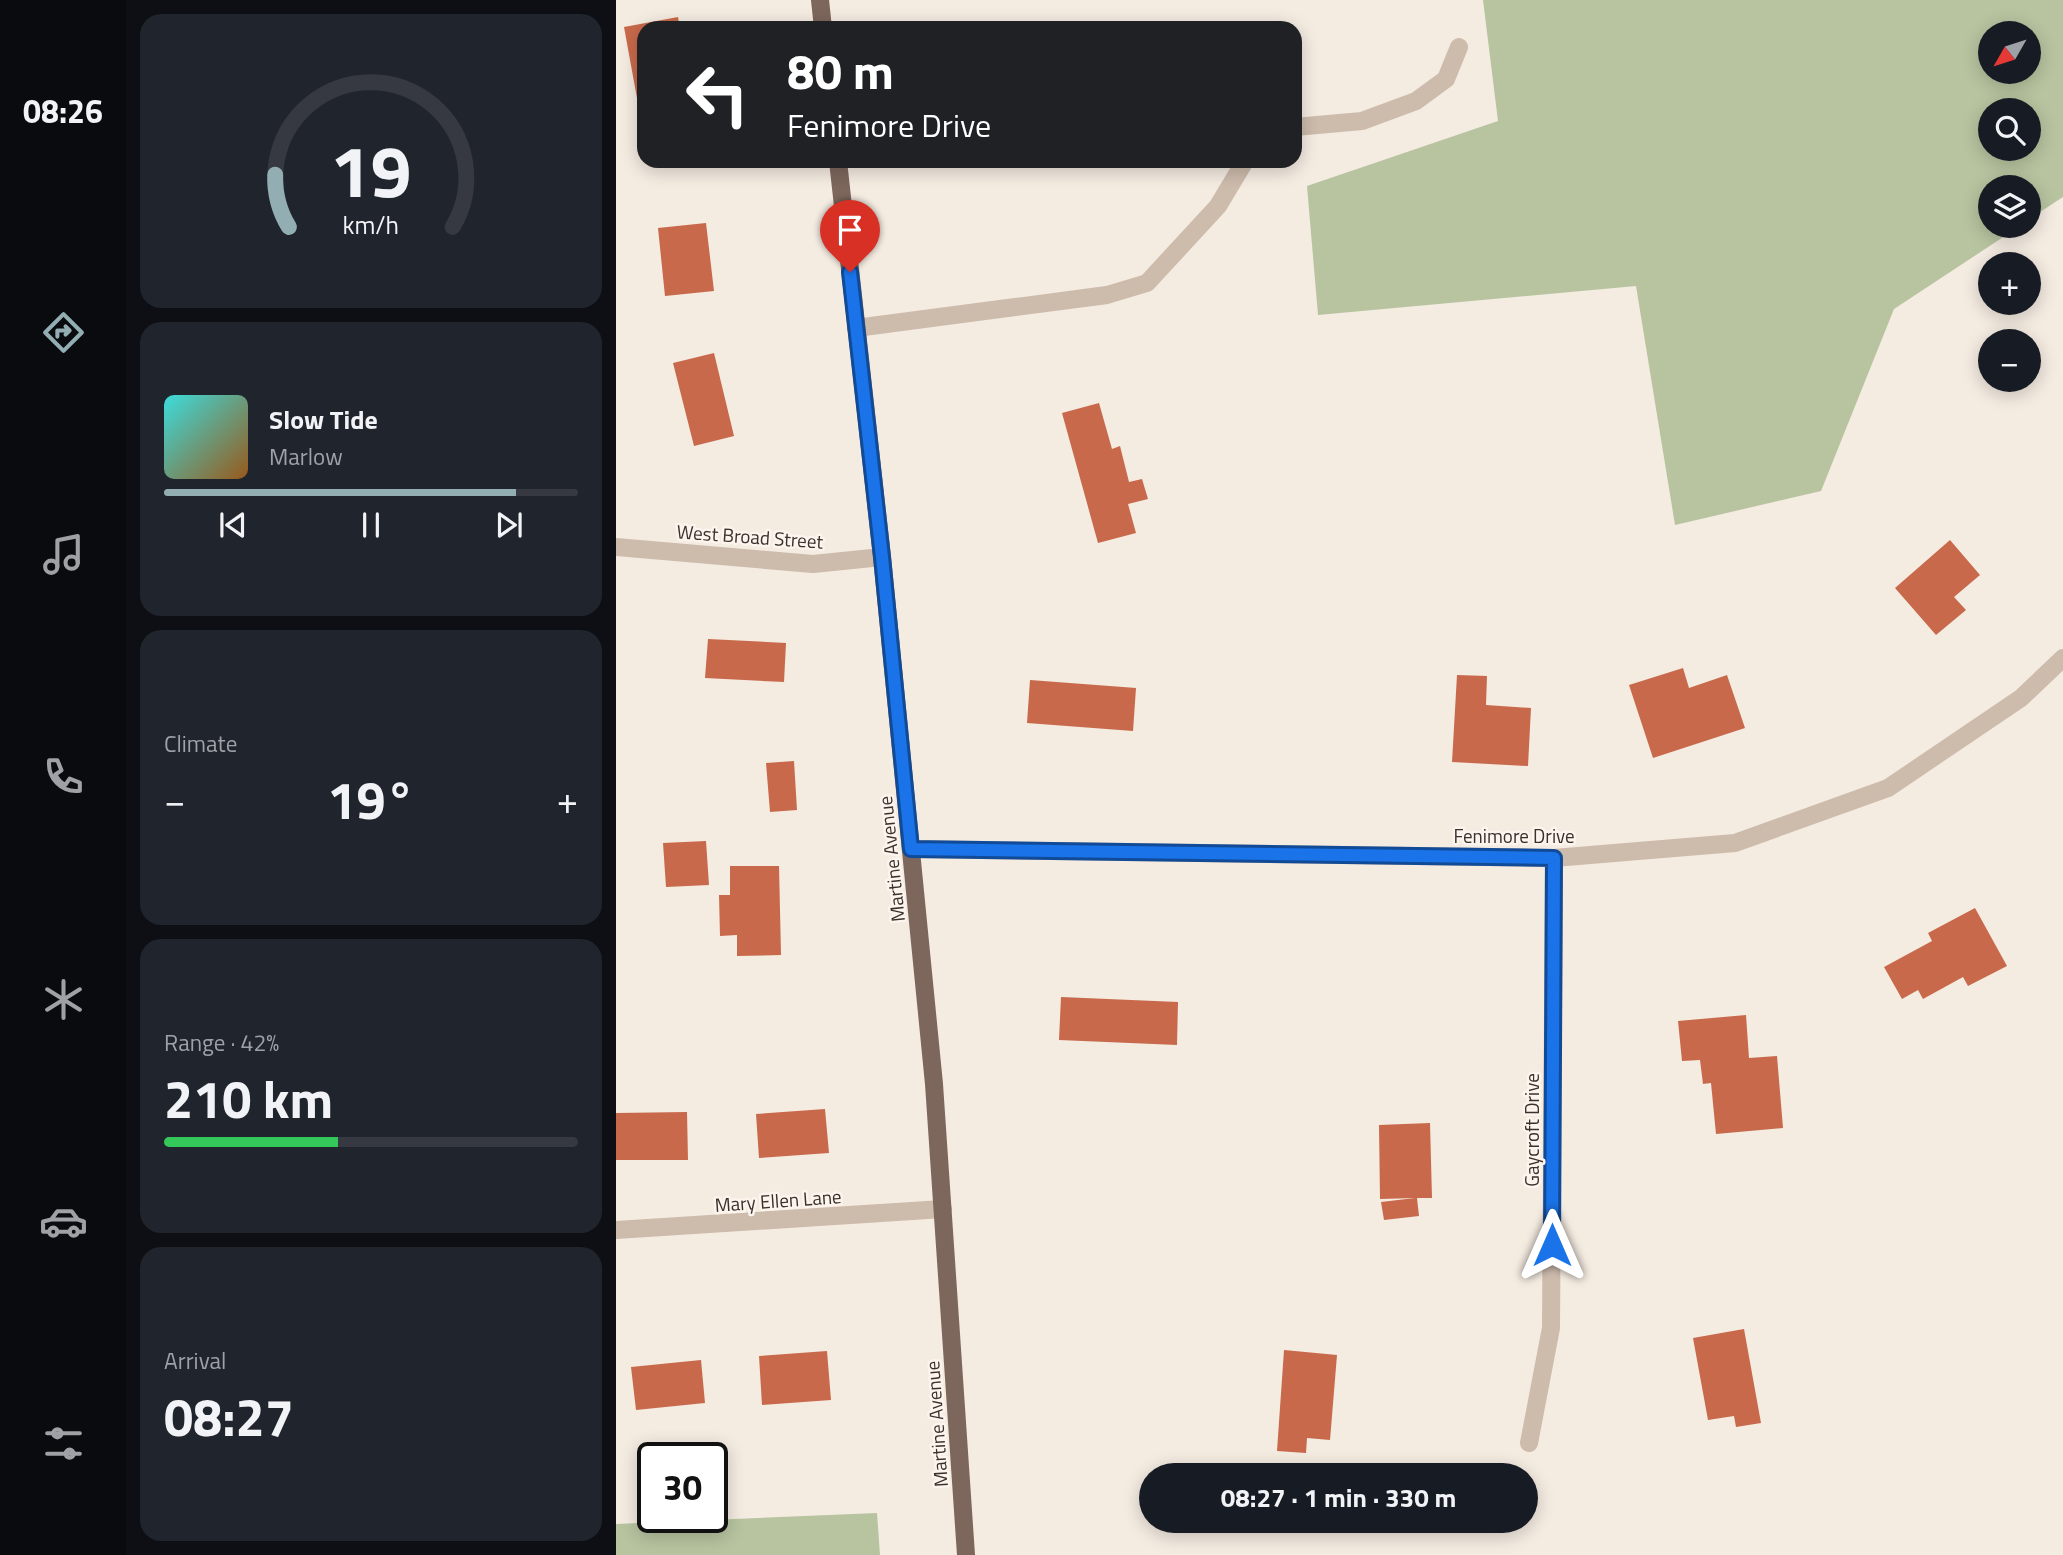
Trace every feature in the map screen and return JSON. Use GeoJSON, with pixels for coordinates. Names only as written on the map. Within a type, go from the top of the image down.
{"type":"FeatureCollection","features":[{"type":"Feature","properties":{"kind":"main road"},"geometry":{"type":"LineString","coordinates":[[820,0],[822,21]]}},
{"type":"Feature","properties":{"kind":"main road","name":"Martine Avenue"},"geometry":{"type":"LineString","coordinates":[[839,168],[882,557],[934,1084],[966,1555]]}},
{"type":"Feature","properties":{"kind":"street"},"geometry":{"type":"LineString","coordinates":[[1302,126],[1362,121],[1416,101],[1446,79],[1459,47]]}},
{"type":"Feature","properties":{"kind":"street"},"geometry":{"type":"LineString","coordinates":[[856,328],[1107,295],[1147,283],[1218,206],[1241,168]]}},
{"type":"Feature","properties":{"kind":"street","name":"West Broad Street"},"geometry":{"type":"LineString","coordinates":[[616,547],[813,564],[882,557]]}},
{"type":"Feature","properties":{"kind":"street","name":"Fenimore Drive"},"geometry":{"type":"LineString","coordinates":[[911,849],[1554,858],[1735,843],[1888,788],[2021,698],[2063,658]]}},
{"type":"Feature","properties":{"kind":"street","name":"Gaycroft Drive"},"geometry":{"type":"LineString","coordinates":[[1529,1443],[1551,1328],[1554,858]]}},
{"type":"Feature","properties":{"kind":"street","name":"Mary Ellen Lane"},"geometry":{"type":"LineString","coordinates":[[616,1230],[743,1224],[943,1209]]}},
{"type":"Feature","properties":{"kind":"green space"},"geometry":{"type":"Polygon","coordinates":[[[1483,0],[2063,0],[2063,197],[2041,211],[2041,175],[1978,175],[1978,238],[2002,238],[1894,309],[1821,491],[1675,525],[1636,286],[1318,315],[1307,186],[1498,121],[1483,0]]]}},
{"type":"Feature","properties":{"kind":"green space"},"geometry":{"type":"Polygon","coordinates":[[[877,1513],[880,1555],[616,1555],[616,1524],[637,1523],[637,1533],[728,1533],[728,1519],[877,1513]]]}},
{"type":"Feature","properties":{"kind":"building"},"geometry":{"type":"Polygon","coordinates":[[[678,17],[679,21],[656,21],[678,17]]]}},
{"type":"Feature","properties":{"kind":"building"},"geometry":{"type":"Polygon","coordinates":[[[637,25],[637,98],[624,27],[637,25]]]}},
{"type":"Feature","properties":{"kind":"building"},"geometry":{"type":"Polygon","coordinates":[[[706,223],[714,291],[665,296],[658,228],[706,223]]]}},
{"type":"Feature","properties":{"kind":"building"},"geometry":{"type":"Polygon","coordinates":[[[714,353],[734,436],[694,446],[673,363],[714,353]]]}},
{"type":"Feature","properties":{"kind":"building"},"geometry":{"type":"Polygon","coordinates":[[[1099,403],[1112,449],[1120,446],[1129,482],[1142,479],[1148,499],[1128,504],[1136,533],[1098,543],[1062,413],[1099,403]]]}},
{"type":"Feature","properties":{"kind":"building"},"geometry":{"type":"Polygon","coordinates":[[[1950,540],[1980,575],[1954,597],[1966,610],[1936,635],[1895,588],[1950,540]]]}},
{"type":"Feature","properties":{"kind":"building"},"geometry":{"type":"Polygon","coordinates":[[[708,639],[786,643],[784,682],[705,678],[708,639]]]}},
{"type":"Feature","properties":{"kind":"building"},"geometry":{"type":"Polygon","coordinates":[[[1683,668],[1689,688],[1727,675],[1745,728],[1653,758],[1629,685],[1683,668]]]}},
{"type":"Feature","properties":{"kind":"building"},"geometry":{"type":"Polygon","coordinates":[[[1457,675],[1487,676],[1486,705],[1531,708],[1528,766],[1452,762],[1457,675]]]}},
{"type":"Feature","properties":{"kind":"building"},"geometry":{"type":"Polygon","coordinates":[[[1030,680],[1136,688],[1133,731],[1027,723],[1030,680]]]}},
{"type":"Feature","properties":{"kind":"building"},"geometry":{"type":"Polygon","coordinates":[[[794,761],[797,810],[770,812],[766,763],[794,761]]]}},
{"type":"Feature","properties":{"kind":"building"},"geometry":{"type":"Polygon","coordinates":[[[706,841],[709,885],[666,887],[663,843],[706,841]]]}},
{"type":"Feature","properties":{"kind":"building"},"geometry":{"type":"Polygon","coordinates":[[[730,866],[779,866],[781,955],[737,956],[737,935],[720,936],[719,895],[730,895],[730,866]]]}},
{"type":"Feature","properties":{"kind":"building"},"geometry":{"type":"Polygon","coordinates":[[[1975,908],[2007,966],[1968,986],[1963,977],[1923,999],[1918,990],[1902,999],[1884,967],[1932,941],[1928,933],[1975,908]]]}},
{"type":"Feature","properties":{"kind":"building"},"geometry":{"type":"Polygon","coordinates":[[[1061,997],[1178,1002],[1177,1045],[1059,1040],[1061,997]]]}},
{"type":"Feature","properties":{"kind":"building"},"geometry":{"type":"Polygon","coordinates":[[[1746,1015],[1749,1058],[1777,1056],[1783,1128],[1716,1134],[1711,1083],[1703,1084],[1700,1060],[1682,1061],[1678,1021],[1746,1015]]]}},
{"type":"Feature","properties":{"kind":"building"},"geometry":{"type":"Polygon","coordinates":[[[825,1109],[829,1153],[759,1158],[756,1114],[825,1109]]]}},
{"type":"Feature","properties":{"kind":"building"},"geometry":{"type":"Polygon","coordinates":[[[687,1112],[688,1160],[616,1160],[616,1113],[687,1112]]]}},
{"type":"Feature","properties":{"kind":"building"},"geometry":{"type":"Polygon","coordinates":[[[1430,1123],[1432,1198],[1417,1198],[1419,1216],[1384,1220],[1381,1202],[1415,1198],[1380,1199],[1379,1125],[1430,1123]]]}},
{"type":"Feature","properties":{"kind":"building"},"geometry":{"type":"Polygon","coordinates":[[[1744,1329],[1761,1423],[1736,1427],[1734,1416],[1708,1420],[1693,1338],[1744,1329]]]}},
{"type":"Feature","properties":{"kind":"building"},"geometry":{"type":"Polygon","coordinates":[[[1284,1350],[1337,1355],[1330,1440],[1307,1438],[1306,1453],[1277,1451],[1284,1350]]]}},
{"type":"Feature","properties":{"kind":"building"},"geometry":{"type":"Polygon","coordinates":[[[827,1351],[831,1400],[762,1405],[759,1356],[827,1351]]]}},
{"type":"Feature","properties":{"kind":"building"},"geometry":{"type":"Polygon","coordinates":[[[701,1360],[705,1403],[636,1410],[631,1367],[701,1360]]]}},
{"type":"Feature","properties":{"kind":"route"},"geometry":{"type":"LineString","coordinates":[[850,272],[911,849],[1554,858],[1552,1245]]}}]}
